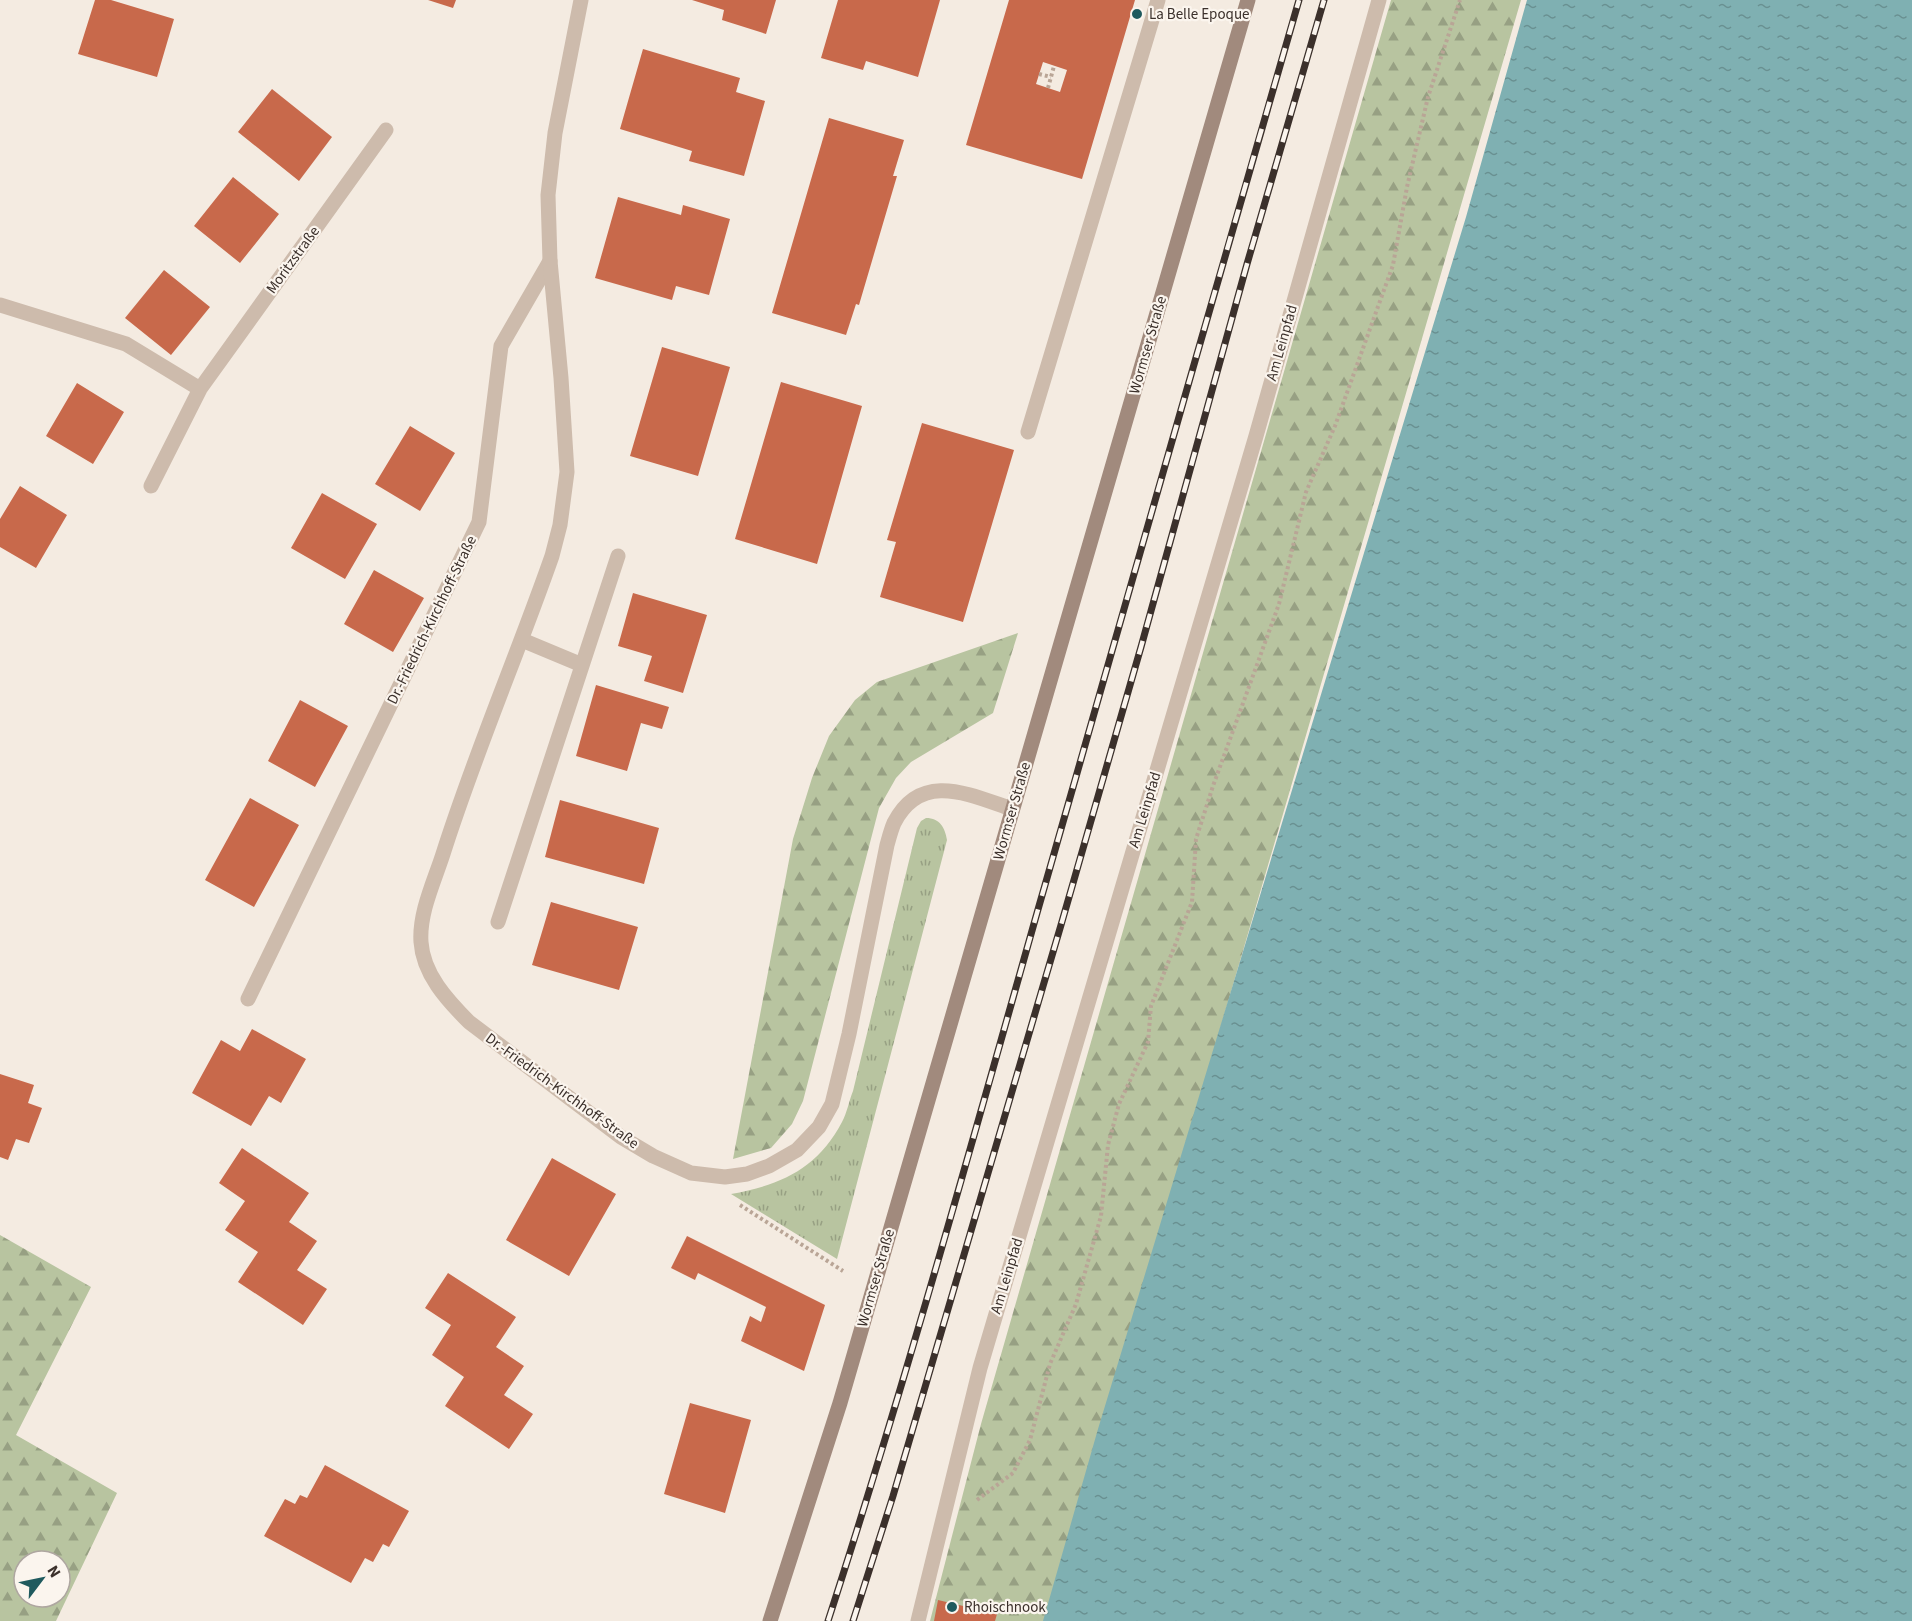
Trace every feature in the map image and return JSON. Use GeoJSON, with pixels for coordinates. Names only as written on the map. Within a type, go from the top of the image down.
{"type":"FeatureCollection","features":[{"type":"Feature","properties":{"kind":"main road","name":"Wormser Straße"},"geometry":{"type":"LineString","coordinates":[[770,1621],[840,1403],[1248,0]]}},
{"type":"Feature","properties":{"kind":"street","name":"Dr.-Friedrich-Kirchhoff-Straße"},"geometry":{"type":"LineString","coordinates":[[581,0],[555,133],[548,195],[550,261],[567,472],[560,525],[552,556],[522,640],[454,820],[421,924],[421,945],[431,975],[449,1002],[469,1022],[621,1137],[653,1156],[691,1173],[725,1177],[747,1174],[770,1166],[797,1150],[819,1127],[832,1104],[887,845],[894,823],[904,808],[916,798],[932,791],[946,789],[1012,809]]}},
{"type":"Feature","properties":{"kind":"street"},"geometry":{"type":"LineString","coordinates":[[1028,432],[1158,0]]}},
{"type":"Feature","properties":{"kind":"street","name":"Am Leinpfad"},"geometry":{"type":"LineString","coordinates":[[918,1621],[983,1356],[1252,448],[1379,0]]}},
{"type":"Feature","properties":{"kind":"street","name":"Moritzstraße"},"geometry":{"type":"LineString","coordinates":[[151,486],[200,389],[386,130]]}},
{"type":"Feature","properties":{"kind":"street","name":"Dr.-Friedrich-Kirchhoff-Straße"},"geometry":{"type":"LineString","coordinates":[[248,999],[479,522],[501,346],[550,261]]}},
{"type":"Feature","properties":{"kind":"street"},"geometry":{"type":"LineString","coordinates":[[0,305],[126,344],[200,389]]}},
{"type":"Feature","properties":{"kind":"street"},"geometry":{"type":"LineString","coordinates":[[498,922],[618,556]]}},
{"type":"Feature","properties":{"kind":"street"},"geometry":{"type":"LineString","coordinates":[[522,640],[582,665]]}},
{"type":"Feature","properties":{"kind":"path"},"geometry":{"type":"LineString","coordinates":[[944,1514],[957,1515],[1013,1473],[1030,1440],[1050,1364],[1076,1304],[1101,1216],[1108,1145],[1119,1104],[1148,1042],[1151,1006],[1191,902],[1196,839],[1279,604],[1306,492],[1335,426],[1393,265],[1407,187],[1428,97],[1460,0]]}},
{"type":"Feature","properties":{"kind":"path"},"geometry":{"type":"LineString","coordinates":[[1048,88],[1054,66]]}},
{"type":"Feature","properties":{"kind":"path"},"geometry":{"type":"LineString","coordinates":[[1039,74],[1052,77]]}},
{"type":"Feature","properties":{"kind":"path"},"geometry":{"type":"LineString","coordinates":[[740,1205],[843,1271]]}},
{"type":"Feature","properties":{"kind":"green space"},"geometry":{"type":"Polygon","coordinates":[[[1391,0],[1521,0],[1047,1621],[930,1621],[981,1424],[1391,0]]]}},
{"type":"Feature","properties":{"kind":"green space"},"geometry":{"type":"Polygon","coordinates":[[[1018,633],[993,713],[911,762],[896,778],[879,808],[803,1101],[792,1124],[771,1148],[733,1159],[793,839],[812,778],[829,736],[855,700],[877,682],[1018,633]]]}},
{"type":"Feature","properties":{"kind":"green space"},"geometry":{"type":"Polygon","coordinates":[[[926,818],[931,818],[941,825],[947,840],[837,1259],[731,1194],[766,1186],[796,1172],[821,1152],[842,1122],[853,1091],[917,828],[926,818]]]}},
{"type":"Feature","properties":{"kind":"green space"},"geometry":{"type":"Polygon","coordinates":[[[0,1235],[91,1287],[16,1435],[117,1493],[72,1587],[72,1549],[12,1549],[12,1609],[62,1609],[56,1621],[0,1621],[0,1235]]]}},
{"type":"Feature","properties":{"kind":"water"},"geometry":{"type":"Polygon","coordinates":[[[1527,0],[1912,0],[1912,1621],[1043,1621],[1098,1429],[1466,217],[1527,0]]]}},
{"type":"Feature","properties":{"kind":"building"},"geometry":{"type":"Polygon","coordinates":[[[95,0],[111,0],[174,19],[157,77],[78,54],[95,0]]]}},
{"type":"Feature","properties":{"kind":"building"},"geometry":{"type":"Polygon","coordinates":[[[428,0],[456,0],[453,8],[428,0]]]}},
{"type":"Feature","properties":{"kind":"building"},"geometry":{"type":"Polygon","coordinates":[[[692,0],[776,0],[766,34],[722,20],[724,10],[692,0]]]}},
{"type":"Feature","properties":{"kind":"building"},"geometry":{"type":"Polygon","coordinates":[[[838,0],[940,0],[918,77],[866,61],[863,70],[821,58],[838,0]]]}},
{"type":"Feature","properties":{"kind":"building"},"geometry":{"type":"Polygon","coordinates":[[[1009,0],[1135,0],[1082,179],[966,145],[1009,0]],[[1043,62],[1036,84],[1060,92],[1067,70],[1043,62]]]}},
{"type":"Feature","properties":{"kind":"building"},"geometry":{"type":"Polygon","coordinates":[[[643,49],[740,78],[736,92],[765,101],[744,176],[689,161],[692,151],[620,129],[643,49]]]}},
{"type":"Feature","properties":{"kind":"building"},"geometry":{"type":"Polygon","coordinates":[[[272,89],[332,137],[299,181],[238,132],[272,89]]]}},
{"type":"Feature","properties":{"kind":"building"},"geometry":{"type":"Polygon","coordinates":[[[829,118],[904,140],[893,176],[897,176],[859,305],[856,304],[846,335],[772,313],[829,118]]]}},
{"type":"Feature","properties":{"kind":"building"},"geometry":{"type":"Polygon","coordinates":[[[233,177],[279,214],[240,263],[194,226],[233,177]]]}},
{"type":"Feature","properties":{"kind":"building"},"geometry":{"type":"Polygon","coordinates":[[[618,197],[681,215],[683,205],[730,219],[709,295],[676,286],[672,300],[595,278],[618,197]]]}},
{"type":"Feature","properties":{"kind":"building"},"geometry":{"type":"Polygon","coordinates":[[[164,270],[210,307],[171,355],[125,318],[164,270]]]}},
{"type":"Feature","properties":{"kind":"building"},"geometry":{"type":"Polygon","coordinates":[[[662,347],[730,367],[698,476],[630,456],[662,347]]]}},
{"type":"Feature","properties":{"kind":"building"},"geometry":{"type":"Polygon","coordinates":[[[781,382],[862,406],[817,564],[735,539],[781,382]]]}},
{"type":"Feature","properties":{"kind":"building"},"geometry":{"type":"Polygon","coordinates":[[[77,383],[124,412],[93,464],[46,436],[77,383]]]}},
{"type":"Feature","properties":{"kind":"building"},"geometry":{"type":"Polygon","coordinates":[[[922,423],[1014,450],[963,622],[880,597],[896,542],[887,540],[922,423]]]}},
{"type":"Feature","properties":{"kind":"building"},"geometry":{"type":"Polygon","coordinates":[[[410,426],[455,453],[420,511],[375,484],[410,426]]]}},
{"type":"Feature","properties":{"kind":"building"},"geometry":{"type":"Polygon","coordinates":[[[20,486],[67,515],[36,568],[0,547],[0,519],[20,486]]]}},
{"type":"Feature","properties":{"kind":"building"},"geometry":{"type":"Polygon","coordinates":[[[322,493],[377,524],[345,579],[291,548],[322,493]]]}},
{"type":"Feature","properties":{"kind":"building"},"geometry":{"type":"Polygon","coordinates":[[[374,570],[424,598],[393,652],[344,624],[374,570]]]}},
{"type":"Feature","properties":{"kind":"building"},"geometry":{"type":"Polygon","coordinates":[[[633,593],[707,615],[683,693],[644,681],[652,656],[618,646],[633,593]]]}},
{"type":"Feature","properties":{"kind":"building"},"geometry":{"type":"Polygon","coordinates":[[[596,685],[669,707],[662,729],[641,723],[627,771],[576,756],[596,685]]]}},
{"type":"Feature","properties":{"kind":"building"},"geometry":{"type":"Polygon","coordinates":[[[300,700],[348,726],[315,787],[268,761],[300,700]]]}},
{"type":"Feature","properties":{"kind":"building"},"geometry":{"type":"Polygon","coordinates":[[[250,798],[299,825],[254,907],[205,880],[250,798]]]}},
{"type":"Feature","properties":{"kind":"building"},"geometry":{"type":"Polygon","coordinates":[[[560,800],[659,828],[644,884],[545,857],[560,800]]]}},
{"type":"Feature","properties":{"kind":"building"},"geometry":{"type":"Polygon","coordinates":[[[551,902],[638,927],[619,990],[532,965],[551,902]]]}},
{"type":"Feature","properties":{"kind":"building"},"geometry":{"type":"Polygon","coordinates":[[[252,1029],[306,1059],[281,1103],[269,1096],[251,1126],[192,1093],[221,1040],[240,1051],[252,1029]]]}},
{"type":"Feature","properties":{"kind":"building"},"geometry":{"type":"Polygon","coordinates":[[[0,1074],[34,1085],[28,1103],[42,1108],[29,1143],[16,1139],[8,1160],[0,1157],[0,1074]]]}},
{"type":"Feature","properties":{"kind":"building"},"geometry":{"type":"Polygon","coordinates":[[[242,1148],[309,1193],[289,1222],[317,1241],[297,1270],[327,1289],[303,1325],[238,1282],[258,1252],[225,1230],[245,1201],[219,1183],[242,1148]]]}},
{"type":"Feature","properties":{"kind":"building"},"geometry":{"type":"Polygon","coordinates":[[[552,1158],[616,1194],[569,1276],[506,1240],[552,1158]]]}},
{"type":"Feature","properties":{"kind":"building"},"geometry":{"type":"Polygon","coordinates":[[[687,1236],[825,1305],[804,1371],[741,1341],[750,1316],[761,1322],[766,1307],[698,1273],[695,1280],[671,1268],[687,1236]]]}},
{"type":"Feature","properties":{"kind":"building"},"geometry":{"type":"Polygon","coordinates":[[[448,1273],[516,1317],[496,1347],[524,1366],[504,1395],[533,1414],[509,1449],[445,1406],[464,1377],[432,1355],[451,1325],[425,1308],[448,1273]]]}},
{"type":"Feature","properties":{"kind":"building"},"geometry":{"type":"Polygon","coordinates":[[[690,1403],[751,1420],[725,1513],[664,1494],[690,1403]]]}},
{"type":"Feature","properties":{"kind":"building"},"geometry":{"type":"Polygon","coordinates":[[[325,1465],[409,1511],[389,1547],[383,1544],[373,1562],[365,1558],[351,1583],[264,1536],[285,1499],[295,1504],[300,1495],[307,1498],[325,1465]]]}},
{"type":"Feature","properties":{"kind":"building","name":"Rhoischnook"},"geometry":{"type":"Polygon","coordinates":[[[938,1600],[997,1614],[995,1621],[934,1621],[938,1600]]]}},
{"type":"Feature","properties":{"kind":"railway"},"geometry":{"type":"LineString","coordinates":[[828,1621],[936,1268],[1299,0]]}},
{"type":"Feature","properties":{"kind":"railway"},"geometry":{"type":"LineString","coordinates":[[853,1621],[893,1496],[1061,925],[1247,264],[1324,0]]}},
{"type":"Feature","properties":{"kind":"place","name":"La Belle Epoque"},"geometry":{"type":"Point","coordinates":[1137,14]}},
{"type":"Feature","properties":{"kind":"place","name":"Rhoischnook"},"geometry":{"type":"Point","coordinates":[952,1607]}}]}
